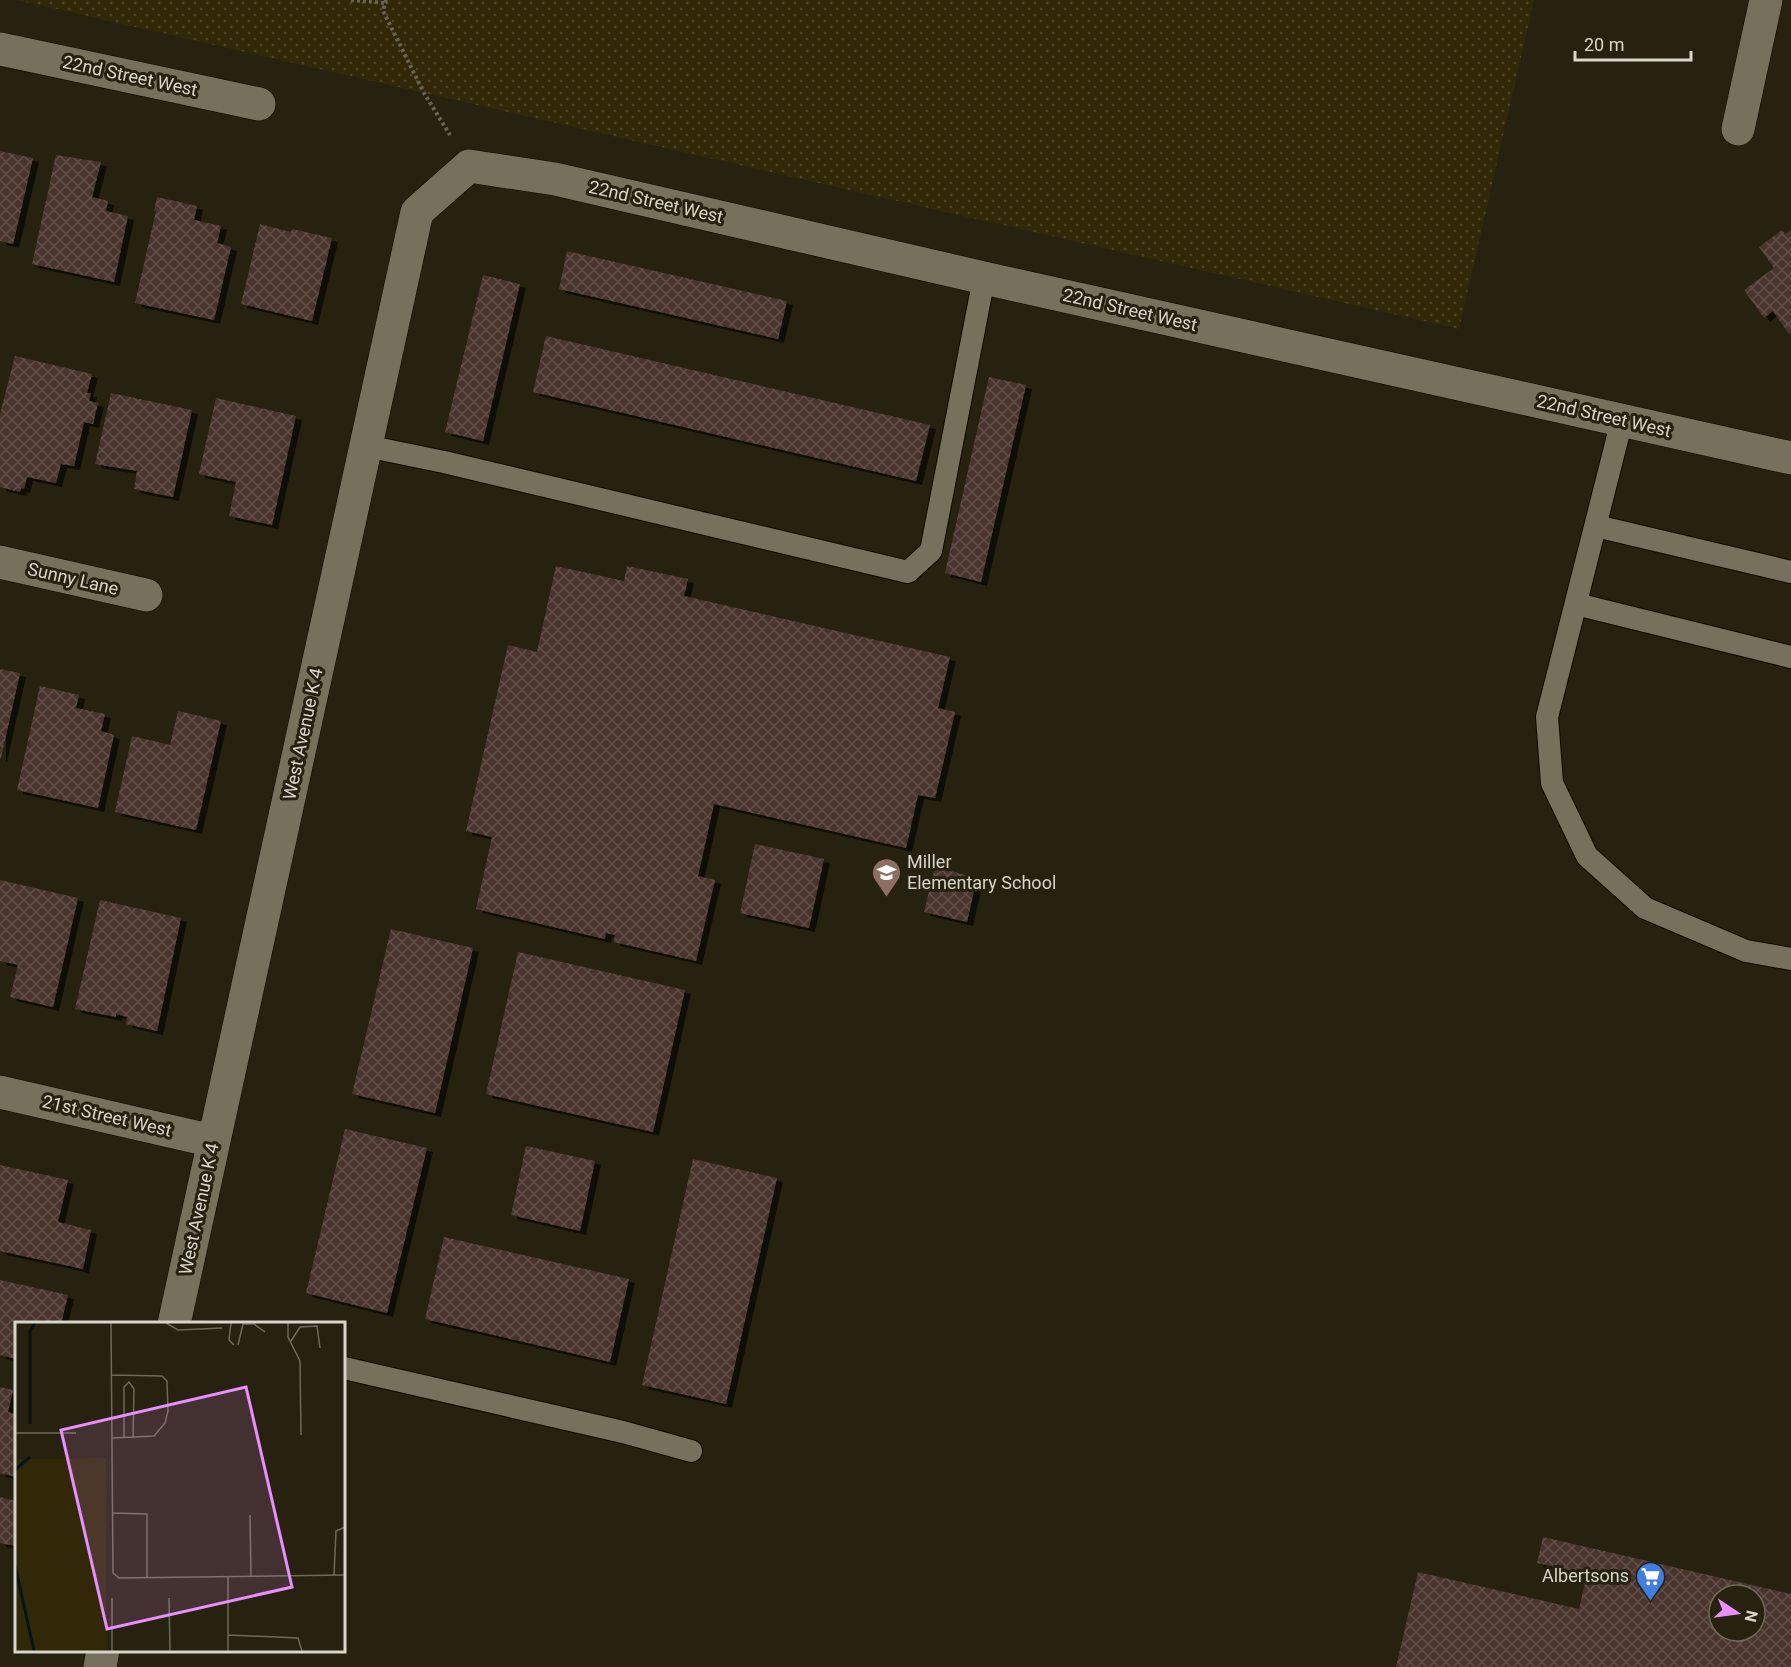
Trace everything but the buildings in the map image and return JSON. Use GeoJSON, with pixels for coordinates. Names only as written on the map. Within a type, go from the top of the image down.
{"type":"FeatureCollection","features":[{"type":"Feature","properties":{"kind":"street"},"geometry":{"type":"LineString","coordinates":[[1738,129],[1766,0]]}},
{"type":"Feature","properties":{"kind":"street","name":"22nd Street West"},"geometry":{"type":"LineString","coordinates":[[0,49],[259,104]]}},
{"type":"Feature","properties":{"kind":"street","name":"22nd Street West"},"geometry":{"type":"LineString","coordinates":[[469,166],[555,179],[984,278],[1791,458]]}},
{"type":"Feature","properties":{"kind":"street","name":"West Avenue K 4"},"geometry":{"type":"LineString","coordinates":[[174,1322],[417,212],[469,166]]}},
{"type":"Feature","properties":{"kind":"street","name":"Sunny Lane"},"geometry":{"type":"LineString","coordinates":[[0,562],[146,595]]}},
{"type":"Feature","properties":{"kind":"street","name":"21st Street West"},"geometry":{"type":"LineString","coordinates":[[0,1092],[213,1142]]}},
{"type":"Feature","properties":{"kind":"street"},"geometry":{"type":"LineString","coordinates":[[100,1667],[103,1652]]}},
{"type":"Feature","properties":{"kind":"lane"},"geometry":{"type":"LineString","coordinates":[[366,446],[444,462],[908,572],[931,551],[984,278]]}},
{"type":"Feature","properties":{"kind":"lane"},"geometry":{"type":"LineString","coordinates":[[1622,420],[1547,717],[1552,783],[1587,856],[1645,908],[1746,951],[1791,959]]}},
{"type":"Feature","properties":{"kind":"lane"},"geometry":{"type":"LineString","coordinates":[[1596,526],[1791,572]]}},
{"type":"Feature","properties":{"kind":"lane"},"geometry":{"type":"LineString","coordinates":[[1576,604],[1791,657]]}},
{"type":"Feature","properties":{"kind":"lane"},"geometry":{"type":"LineString","coordinates":[[345,1368],[623,1432],[691,1450]]}},
{"type":"Feature","properties":{"kind":"path"},"geometry":{"type":"LineString","coordinates":[[351,0],[386,2],[383,11],[424,93],[469,166]]}},
{"type":"Feature","properties":{"kind":"sand"},"geometry":{"type":"Polygon","coordinates":[[[17,0],[1534,0],[1459,329],[17,0]]]}},
{"type":"Feature","properties":{"kind":"place","name":"Miller Elementary School"},"geometry":{"type":"Point","coordinates":[886,898]}},
{"type":"Feature","properties":{"kind":"place","name":"Albertsons"},"geometry":{"type":"Point","coordinates":[1650,1602]}}]}
